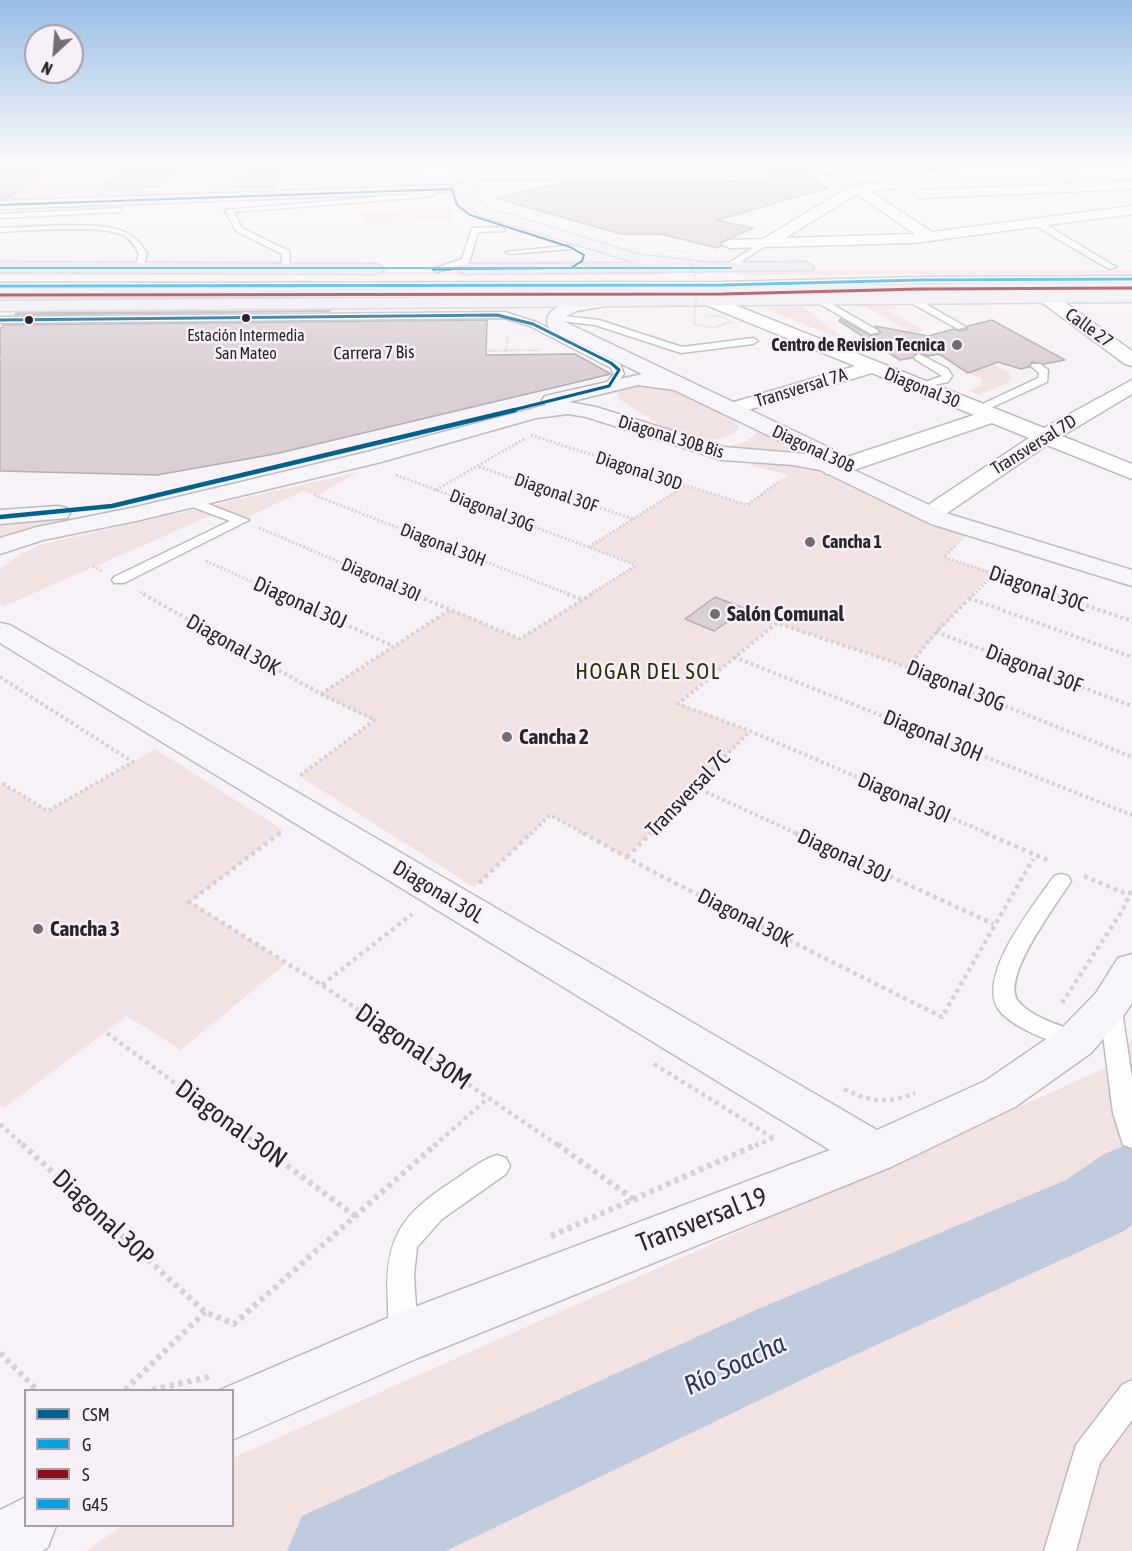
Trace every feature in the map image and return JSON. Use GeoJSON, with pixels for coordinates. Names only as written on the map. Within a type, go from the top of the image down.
{"type":"FeatureCollection","features":[{"type":"Feature","properties":{"kind":"highway"},"geometry":{"type":"LineString","coordinates":[[0,267],[437,269],[701,267],[729,272],[1132,267]]}},
{"type":"Feature","properties":{"kind":"highway"},"geometry":{"type":"LineString","coordinates":[[0,292],[674,292],[1132,287]]}},
{"type":"Feature","properties":{"kind":"main road"},"geometry":{"type":"LineString","coordinates":[[498,233],[505,238],[571,244],[649,261],[701,267]]}},
{"type":"Feature","properties":{"kind":"main road"},"geometry":{"type":"LineString","coordinates":[[542,233],[571,244],[582,253],[584,259],[571,268]]}},
{"type":"Feature","properties":{"kind":"main road"},"geometry":{"type":"LineString","coordinates":[[0,306],[600,302],[708,308],[818,299],[1132,297]]}},
{"type":"Feature","properties":{"kind":"main road"},"geometry":{"type":"LineString","coordinates":[[556,318],[559,313],[572,307],[600,302]]}},
{"type":"Feature","properties":{"kind":"main road","name":"Diagonal 30B"},"geometry":{"type":"LineString","coordinates":[[556,318],[555,322],[561,329],[730,409],[940,519],[1132,578]]}},
{"type":"Feature","properties":{"kind":"main road"},"geometry":{"type":"LineString","coordinates":[[0,517],[78,511],[167,494],[388,442],[638,379],[677,384]]}},
{"type":"Feature","properties":{"kind":"main road"},"geometry":{"type":"LineString","coordinates":[[609,386],[605,393],[611,402],[675,439],[713,442],[739,436],[746,427],[730,409]]}},
{"type":"Feature","properties":{"kind":"main road","name":"Diagonal 30B Bis"},"geometry":{"type":"LineString","coordinates":[[190,501],[372,457],[551,409],[580,410],[733,456],[793,458],[841,467]]}},
{"type":"Feature","properties":{"kind":"main road","name":"Diagonal 30B"},"geometry":{"type":"LineString","coordinates":[[841,467],[939,508],[1132,567]]}},
{"type":"Feature","properties":{"kind":"main road"},"geometry":{"type":"LineString","coordinates":[[0,501],[87,500],[167,494]]}},
{"type":"Feature","properties":{"kind":"main road"},"geometry":{"type":"LineString","coordinates":[[0,546],[37,534],[190,501]]}},
{"type":"Feature","properties":{"kind":"main road","name":"Diagonal 30L"},"geometry":{"type":"LineString","coordinates":[[0,631],[875,1153]]}},
{"type":"Feature","properties":{"kind":"main road","name":"Transversal 19"},"geometry":{"type":"LineString","coordinates":[[234,1412],[404,1337],[875,1153],[1000,1094],[1076,1041],[1121,987]]}},
{"type":"Feature","properties":{"kind":"main road"},"geometry":{"type":"LineString","coordinates":[[0,1547],[26,1527]]}},
{"type":"Feature","properties":{"kind":"street"},"geometry":{"type":"LineString","coordinates":[[766,243],[782,233]]}},
{"type":"Feature","properties":{"kind":"street"},"geometry":{"type":"LineString","coordinates":[[837,241],[847,233]]}},
{"type":"Feature","properties":{"kind":"street"},"geometry":{"type":"LineString","coordinates":[[922,233],[929,237]]}},
{"type":"Feature","properties":{"kind":"street"},"geometry":{"type":"LineString","coordinates":[[729,244],[913,239],[957,233]]}},
{"type":"Feature","properties":{"kind":"street"},"geometry":{"type":"LineString","coordinates":[[876,256],[897,244],[913,239]]}},
{"type":"Feature","properties":{"kind":"street","name":"Calle 27"},"geometry":{"type":"LineString","coordinates":[[1046,297],[1132,360]]}},
{"type":"Feature","properties":{"kind":"street","name":"Diagonal 30"},"geometry":{"type":"LineString","coordinates":[[708,308],[871,367],[1132,472]]}},
{"type":"Feature","properties":{"kind":"street","name":"Transversal 7A"},"geometry":{"type":"LineString","coordinates":[[730,409],[871,367]]}},
{"type":"Feature","properties":{"kind":"street","name":"Transversal 7D"},"geometry":{"type":"LineString","coordinates":[[939,508],[1044,437],[1132,386]]}},
{"type":"Feature","properties":{"kind":"street"},"geometry":{"type":"LineString","coordinates":[[1110,399],[1132,403]]}},
{"type":"Feature","properties":{"kind":"street"},"geometry":{"type":"LineString","coordinates":[[841,467],[985,413]]}},
{"type":"Feature","properties":{"kind":"lane"},"geometry":{"type":"LineString","coordinates":[[124,233],[138,243],[143,254],[139,268]]}},
{"type":"Feature","properties":{"kind":"lane"},"geometry":{"type":"LineString","coordinates":[[247,233],[286,254],[288,259],[286,268]]}},
{"type":"Feature","properties":{"kind":"lane"},"geometry":{"type":"LineString","coordinates":[[437,269],[465,261],[474,233]]}},
{"type":"Feature","properties":{"kind":"lane"},"geometry":{"type":"LineString","coordinates":[[488,233],[505,238],[571,244]]}},
{"type":"Feature","properties":{"kind":"lane"},"geometry":{"type":"LineString","coordinates":[[1055,233],[1112,267]]}},
{"type":"Feature","properties":{"kind":"lane"},"geometry":{"type":"LineString","coordinates":[[505,238],[513,261],[531,268]]}},
{"type":"Feature","properties":{"kind":"lane"},"geometry":{"type":"LineString","coordinates":[[729,272],[766,243]]}},
{"type":"Feature","properties":{"kind":"lane"},"geometry":{"type":"LineString","coordinates":[[723,285],[732,280],[729,272]]}},
{"type":"Feature","properties":{"kind":"lane"},"geometry":{"type":"LineString","coordinates":[[0,277],[669,277],[729,272],[1132,277]]}},
{"type":"Feature","properties":{"kind":"lane"},"geometry":{"type":"LineString","coordinates":[[0,286],[723,285],[1132,277]]}},
{"type":"Feature","properties":{"kind":"lane"},"geometry":{"type":"LineString","coordinates":[[907,297],[962,327]]}},
{"type":"Feature","properties":{"kind":"lane"},"geometry":{"type":"LineString","coordinates":[[818,299],[874,332]]}},
{"type":"Feature","properties":{"kind":"lane"},"geometry":{"type":"LineString","coordinates":[[0,320],[497,315],[533,324],[611,363],[619,370],[609,386]]}},
{"type":"Feature","properties":{"kind":"lane"},"geometry":{"type":"LineString","coordinates":[[556,318],[596,322],[681,350],[753,341]]}},
{"type":"Feature","properties":{"kind":"lane"},"geometry":{"type":"LineString","coordinates":[[919,357],[944,371],[947,376],[945,380],[921,387]]}},
{"type":"Feature","properties":{"kind":"lane"},"geometry":{"type":"LineString","coordinates":[[985,413],[1043,380],[1044,372],[1036,366]]}},
{"type":"Feature","properties":{"kind":"lane"},"geometry":{"type":"LineString","coordinates":[[190,501],[242,520]]}},
{"type":"Feature","properties":{"kind":"lane"},"geometry":{"type":"LineString","coordinates":[[119,580],[242,520]]}},
{"type":"Feature","properties":{"kind":"lane"},"geometry":{"type":"LineString","coordinates":[[1063,872],[1012,958],[1002,992],[1007,1005],[1042,1028],[1076,1041]]}},
{"type":"Feature","properties":{"kind":"lane"},"geometry":{"type":"LineString","coordinates":[[1121,987],[1125,1113],[1132,1137]]}},
{"type":"Feature","properties":{"kind":"lane"},"geometry":{"type":"LineString","coordinates":[[404,1337],[402,1270],[404,1244],[421,1220],[497,1166]]}},
{"type":"Feature","properties":{"kind":"lane"},"geometry":{"type":"LineString","coordinates":[[1059,1551],[1088,1456],[1132,1395]]}},
{"type":"Feature","properties":{"kind":"path"},"geometry":{"type":"LineString","coordinates":[[1096,233],[1132,253]]}},
{"type":"Feature","properties":{"kind":"path"},"geometry":{"type":"LineString","coordinates":[[675,259],[657,254],[673,250],[688,254],[697,282],[694,324],[718,328],[730,322],[708,308]]}},
{"type":"Feature","properties":{"kind":"path"},"geometry":{"type":"LineString","coordinates":[[506,350],[508,334]]}},
{"type":"Feature","properties":{"kind":"path","name":"Carrera 7 Bis"},"geometry":{"type":"LineString","coordinates":[[0,359],[412,354],[584,349]]}},
{"type":"Feature","properties":{"kind":"path"},"geometry":{"type":"LineString","coordinates":[[436,490],[540,431]]}},
{"type":"Feature","properties":{"kind":"path","name":"Diagonal 30D"},"geometry":{"type":"LineString","coordinates":[[531,435],[747,505],[788,475]]}},
{"type":"Feature","properties":{"kind":"path","name":"Diagonal 30F"},"geometry":{"type":"LineString","coordinates":[[479,467],[633,519]]}},
{"type":"Feature","properties":{"kind":"path","name":"Diagonal 30G"},"geometry":{"type":"LineString","coordinates":[[391,473],[637,565],[582,600]]}},
{"type":"Feature","properties":{"kind":"path"},"geometry":{"type":"LineString","coordinates":[[589,547],[685,486]]}},
{"type":"Feature","properties":{"kind":"path","name":"Diagonal 30H"},"geometry":{"type":"LineString","coordinates":[[310,493],[582,600]]}},
{"type":"Feature","properties":{"kind":"path","name":"Diagonal 30I"},"geometry":{"type":"LineString","coordinates":[[242,520],[520,639],[582,600]]}},
{"type":"Feature","properties":{"kind":"path","name":"Diagonal 30C"},"geometry":{"type":"LineString","coordinates":[[944,557],[1132,621]]}},
{"type":"Feature","properties":{"kind":"path","name":"Diagonal 30J"},"geometry":{"type":"LineString","coordinates":[[206,561],[393,646]]}},
{"type":"Feature","properties":{"kind":"path","name":"Diagonal 30K"},"geometry":{"type":"LineString","coordinates":[[93,566],[321,694],[375,720],[299,776]]}},
{"type":"Feature","properties":{"kind":"path"},"geometry":{"type":"LineString","coordinates":[[908,667],[936,632],[994,574]]}},
{"type":"Feature","properties":{"kind":"path"},"geometry":{"type":"LineString","coordinates":[[969,598],[1132,657]]}},
{"type":"Feature","properties":{"kind":"path"},"geometry":{"type":"LineString","coordinates":[[321,694],[451,609]]}},
{"type":"Feature","properties":{"kind":"path","name":"Diagonal 30G"},"geometry":{"type":"LineString","coordinates":[[734,657],[777,623],[908,667],[1132,758]]}},
{"type":"Feature","properties":{"kind":"path","name":"Diagonal 30F"},"geometry":{"type":"LineString","coordinates":[[936,632],[1132,706]]}},
{"type":"Feature","properties":{"kind":"path","name":"Diagonal 30H"},"geometry":{"type":"LineString","coordinates":[[734,657],[1132,815]]}},
{"type":"Feature","properties":{"kind":"path","name":"Diagonal 30I"},"geometry":{"type":"LineString","coordinates":[[734,657],[678,704],[750,731],[1063,872],[1129,895]]}},
{"type":"Feature","properties":{"kind":"path"},"geometry":{"type":"LineString","coordinates":[[0,677],[133,762],[48,811],[0,782]]}},
{"type":"Feature","properties":{"kind":"path","name":"Transversal 7C"},"geometry":{"type":"LineString","coordinates":[[626,857],[750,731]]}},
{"type":"Feature","properties":{"kind":"path","name":"Diagonal 30J"},"geometry":{"type":"LineString","coordinates":[[695,787],[994,924]]}},
{"type":"Feature","properties":{"kind":"path","name":"Diagonal 30K"},"geometry":{"type":"LineString","coordinates":[[474,887],[550,815],[626,857],[942,1017],[994,924]]}},
{"type":"Feature","properties":{"kind":"path","name":"Diagonal 30M"},"geometry":{"type":"LineString","coordinates":[[284,830],[189,902],[322,985],[593,1169],[633,1199]]}},
{"type":"Feature","properties":{"kind":"path"},"geometry":{"type":"LineString","coordinates":[[994,924],[1033,859]]}},
{"type":"Feature","properties":{"kind":"path"},"geometry":{"type":"LineString","coordinates":[[322,985],[412,914]]}},
{"type":"Feature","properties":{"kind":"path","name":"Diagonal 30N"},"geometry":{"type":"LineString","coordinates":[[107,1033],[355,1216]]}},
{"type":"Feature","properties":{"kind":"path"},"geometry":{"type":"LineString","coordinates":[[355,1216],[488,1098]]}},
{"type":"Feature","properties":{"kind":"path","name":"Diagonal 30P"},"geometry":{"type":"LineString","coordinates":[[0,1124],[206,1312],[234,1324],[355,1216]]}},
{"type":"Feature","properties":{"kind":"path"},"geometry":{"type":"LineString","coordinates":[[126,1389],[206,1312]]}},
{"type":"Feature","properties":{"kind":"path"},"geometry":{"type":"LineString","coordinates":[[0,1353],[35,1389]]}},
{"type":"Feature","properties":{"kind":"shaded area"},"geometry":{"type":"Polygon","coordinates":[[[687,270],[661,275],[0,275],[0,271],[687,270]]]}},
{"type":"Feature","properties":{"kind":"shaded area"},"geometry":{"type":"Polygon","coordinates":[[[723,270],[1132,270],[1132,273],[740,275],[723,270]]]}},
{"type":"Feature","properties":{"kind":"shaded area"},"geometry":{"type":"Polygon","coordinates":[[[894,305],[898,308],[887,310],[925,331],[911,333],[864,306],[894,305]]]}},
{"type":"Feature","properties":{"kind":"shaded area"},"geometry":{"type":"Polygon","coordinates":[[[804,307],[848,342],[764,308],[804,307]]]}},
{"type":"Feature","properties":{"kind":"shaded area"},"geometry":{"type":"Polygon","coordinates":[[[993,364],[1009,372],[1011,378],[1009,382],[979,395],[970,391],[981,385],[981,378],[968,373],[993,364]]]}},
{"type":"Feature","properties":{"kind":"shaded area"},"geometry":{"type":"Polygon","coordinates":[[[633,384],[670,387],[731,416],[739,427],[736,432],[723,438],[708,440],[680,434],[617,397],[618,388],[633,384]]]}},
{"type":"Feature","properties":{"kind":"shaded area"},"geometry":{"type":"Polygon","coordinates":[[[758,430],[821,459],[721,448],[746,441],[758,430]]]}},
{"type":"Feature","properties":{"kind":"shaded area"},"geometry":{"type":"Polygon","coordinates":[[[747,464],[809,466],[926,518],[968,534],[945,557],[992,572],[908,667],[776,623],[679,703],[750,731],[626,857],[550,815],[474,887],[299,776],[374,721],[321,694],[451,609],[520,639],[636,565],[589,547],[685,486],[747,505],[788,475],[747,464]]]}},
{"type":"Feature","properties":{"kind":"shaded area"},"geometry":{"type":"Polygon","coordinates":[[[358,472],[317,496],[303,491],[242,520],[217,513],[2,607],[0,603],[0,569],[22,553],[43,544],[358,472]]]}},
{"type":"Feature","properties":{"kind":"shaded area"},"geometry":{"type":"Polygon","coordinates":[[[78,517],[0,539],[0,525],[78,517]]]}},
{"type":"Feature","properties":{"kind":"shaded area"},"geometry":{"type":"Polygon","coordinates":[[[155,749],[283,830],[190,902],[286,963],[181,1050],[127,1016],[4,1108],[0,1105],[0,782],[48,811],[155,749]]]}},
{"type":"Feature","properties":{"kind":"shaded area"},"geometry":{"type":"Polygon","coordinates":[[[1132,1037],[1132,1551],[86,1551],[121,1527],[234,1527],[234,1458],[1119,1062],[1132,1037]]]}},
{"type":"Feature","properties":{"kind":"building"},"geometry":{"type":"Polygon","coordinates":[[[619,233],[741,233],[721,242],[721,246],[717,248],[661,234],[619,233]]]}},
{"type":"Feature","properties":{"kind":"building"},"geometry":{"type":"Polygon","coordinates":[[[330,311],[15,315],[16,313],[330,311]]]}},
{"type":"Feature","properties":{"kind":"building","name":"Centro de Revision Tecnica"},"geometry":{"type":"Polygon","coordinates":[[[840,319],[872,336],[881,333],[875,326],[928,336],[954,329],[959,331],[967,329],[968,326],[992,320],[1065,360],[1044,364],[1032,362],[1029,367],[1021,369],[998,362],[968,373],[939,354],[928,356],[918,352],[912,358],[900,360],[839,321],[840,319]]]}},
{"type":"Feature","properties":{"kind":"building"},"geometry":{"type":"Polygon","coordinates":[[[487,320],[486,355],[575,354],[611,374],[275,454],[157,475],[0,471],[0,329],[4,325],[487,320]]]}},
{"type":"Feature","properties":{"kind":"building","name":"Salón Comunal"},"geometry":{"type":"Polygon","coordinates":[[[715,597],[746,609],[714,631],[685,619],[715,597]]]}},
{"type":"Feature","properties":{"kind":"waterway","name":"Río Soacha"},"geometry":{"type":"LineString","coordinates":[[337,1551],[789,1340],[1094,1206],[1132,1179]]}},
{"type":"Feature","properties":{"kind":"transit line","name":"CSM"},"geometry":{"type":"LineString","coordinates":[[433,269],[571,268],[582,261],[584,255],[570,247],[527,233]]}},
{"type":"Feature","properties":{"kind":"transit line","name":"G45"},"geometry":{"type":"LineString","coordinates":[[0,268],[731,268]]}},
{"type":"Feature","properties":{"kind":"transit line","name":"G"},"geometry":{"type":"LineString","coordinates":[[0,286],[723,285],[919,280],[1132,279]]}},
{"type":"Feature","properties":{"kind":"transit line","name":"S"},"geometry":{"type":"LineString","coordinates":[[0,295],[723,294],[919,289],[1132,288]]}},
{"type":"Feature","properties":{"kind":"transit line","name":"CSM"},"geometry":{"type":"LineString","coordinates":[[0,320],[497,315],[533,324],[611,363],[619,370],[609,386],[388,442],[112,506],[0,517]]}},
{"type":"Feature","properties":{"kind":"place","name":"Estación Intermedia San Mateo"},"geometry":{"type":"Point","coordinates":[246,318]}},
{"type":"Feature","properties":{"kind":"place","name":"Centro de Revision Tecnica"},"geometry":{"type":"Point","coordinates":[957,345]}},
{"type":"Feature","properties":{"kind":"place","name":"Cancha 1"},"geometry":{"type":"Point","coordinates":[810,542]}},
{"type":"Feature","properties":{"kind":"place","name":"Salón Comunal"},"geometry":{"type":"Point","coordinates":[715,614]}},
{"type":"Feature","properties":{"kind":"place","name":"Cancha 2"},"geometry":{"type":"Point","coordinates":[507,737]}},
{"type":"Feature","properties":{"kind":"place","name":"Cancha 3"},"geometry":{"type":"Point","coordinates":[38,929]}},
{"type":"Feature","properties":{"kind":"district","name":"HOGAR DEL SOL"},"geometry":{"type":"Point","coordinates":[648,672]}}]}
